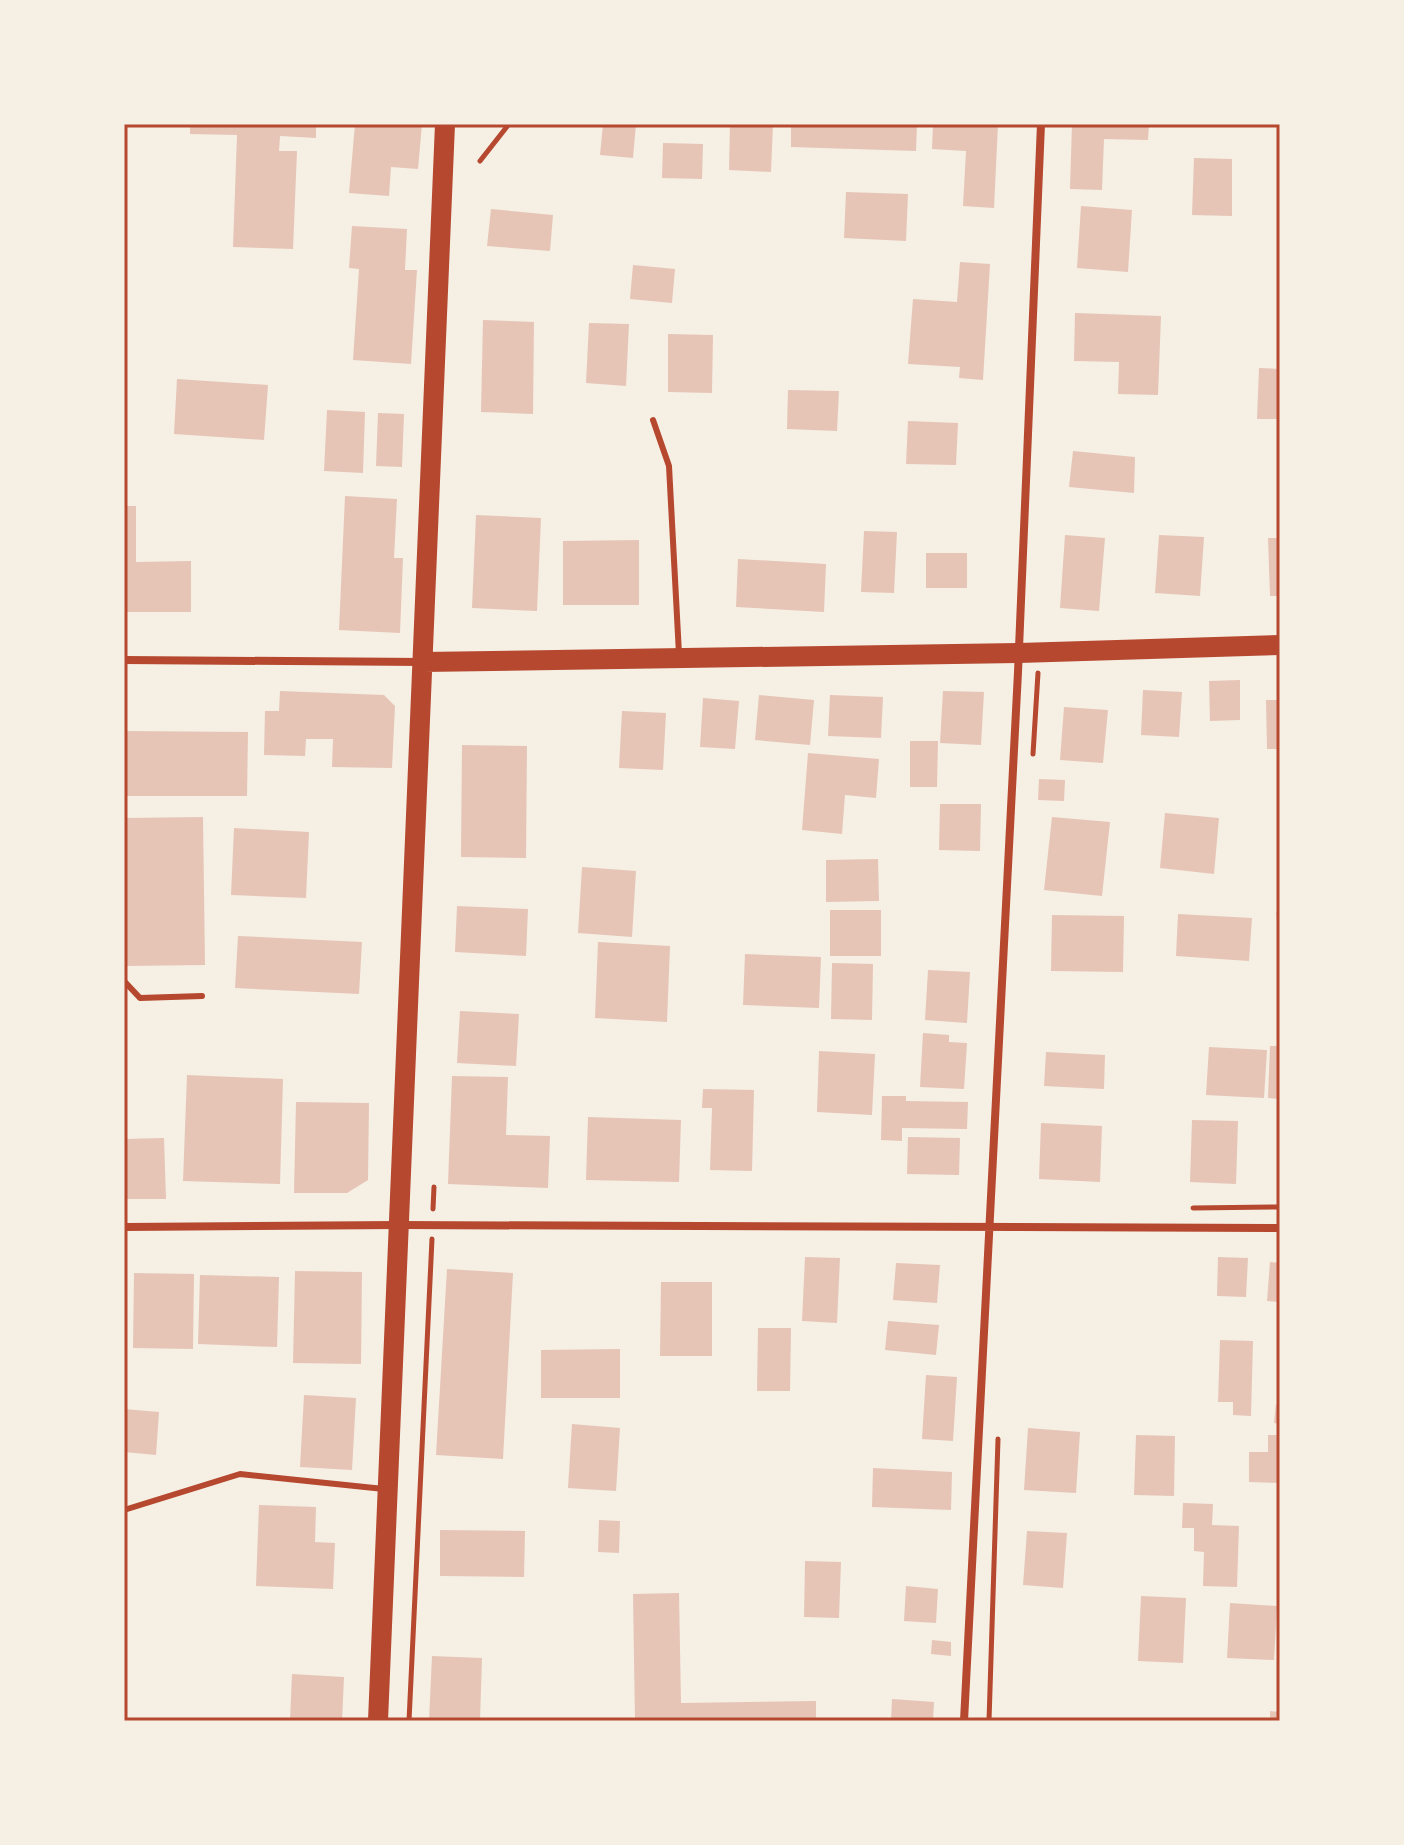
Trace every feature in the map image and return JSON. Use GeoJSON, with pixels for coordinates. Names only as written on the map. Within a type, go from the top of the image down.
{"type":"FeatureCollection","features":[{"type":"Feature","properties":{"kind":"main road"},"geometry":{"type":"LineString","coordinates":[[378,1721],[445,124]]}},
{"type":"Feature","properties":{"kind":"main road"},"geometry":{"type":"LineString","coordinates":[[423,662],[1019,653],[1280,645]]}},
{"type":"Feature","properties":{"kind":"street"},"geometry":{"type":"LineString","coordinates":[[964,1721],[1019,653],[1041,124]]}},
{"type":"Feature","properties":{"kind":"street"},"geometry":{"type":"LineString","coordinates":[[124,660],[423,662]]}},
{"type":"Feature","properties":{"kind":"street"},"geometry":{"type":"LineString","coordinates":[[124,1227],[1280,1228]]}},
{"type":"Feature","properties":{"kind":"lane"},"geometry":{"type":"LineString","coordinates":[[653,420],[669,466],[679,658]]}},
{"type":"Feature","properties":{"kind":"lane"},"geometry":{"type":"LineString","coordinates":[[124,981],[140,998],[202,996]]}},
{"type":"Feature","properties":{"kind":"lane"},"geometry":{"type":"LineString","coordinates":[[124,1510],[240,1474],[387,1490]]}},
{"type":"Feature","properties":{"kind":"path"},"geometry":{"type":"LineString","coordinates":[[480,161],[509,124]]}},
{"type":"Feature","properties":{"kind":"path"},"geometry":{"type":"LineString","coordinates":[[409,1721],[434,1187]]}},
{"type":"Feature","properties":{"kind":"building"},"geometry":{"type":"Polygon","coordinates":[[[190,124],[316,124],[316,138],[280,136],[279,151],[297,151],[293,249],[233,247],[237,135],[190,134],[190,124]]]}},
{"type":"Feature","properties":{"kind":"building"},"geometry":{"type":"Polygon","coordinates":[[[355,124],[422,124],[418,169],[391,167],[389,196],[349,193],[355,124]]]}},
{"type":"Feature","properties":{"kind":"building"},"geometry":{"type":"Polygon","coordinates":[[[603,124],[636,124],[633,158],[600,155],[603,124]]]}},
{"type":"Feature","properties":{"kind":"building"},"geometry":{"type":"Polygon","coordinates":[[[730,124],[773,124],[771,172],[729,170],[730,124]]]}},
{"type":"Feature","properties":{"kind":"building"},"geometry":{"type":"Polygon","coordinates":[[[791,124],[917,124],[916,151],[791,147],[791,124]]]}},
{"type":"Feature","properties":{"kind":"building"},"geometry":{"type":"Polygon","coordinates":[[[933,124],[998,124],[994,208],[963,206],[966,151],[932,149],[933,124]]]}},
{"type":"Feature","properties":{"kind":"building"},"geometry":{"type":"Polygon","coordinates":[[[1072,124],[1149,124],[1148,140],[1104,139],[1102,190],[1070,189],[1072,124]]]}},
{"type":"Feature","properties":{"kind":"building"},"geometry":{"type":"Polygon","coordinates":[[[663,143],[703,144],[702,179],[662,178],[663,143]]]}},
{"type":"Feature","properties":{"kind":"building"},"geometry":{"type":"Polygon","coordinates":[[[1194,158],[1232,159],[1232,216],[1192,215],[1194,158]]]}},
{"type":"Feature","properties":{"kind":"building"},"geometry":{"type":"Polygon","coordinates":[[[846,192],[908,194],[906,241],[844,238],[846,192]]]}},
{"type":"Feature","properties":{"kind":"building"},"geometry":{"type":"Polygon","coordinates":[[[1081,206],[1132,210],[1128,272],[1077,268],[1081,206]]]}},
{"type":"Feature","properties":{"kind":"building"},"geometry":{"type":"Polygon","coordinates":[[[491,209],[553,215],[550,251],[487,246],[491,209]]]}},
{"type":"Feature","properties":{"kind":"building"},"geometry":{"type":"Polygon","coordinates":[[[352,226],[407,229],[405,270],[417,270],[411,364],[353,360],[359,269],[349,268],[352,226]]]}},
{"type":"Feature","properties":{"kind":"building"},"geometry":{"type":"Polygon","coordinates":[[[960,262],[990,264],[983,380],[959,378],[960,367],[908,364],[913,299],[957,302],[960,262]]]}},
{"type":"Feature","properties":{"kind":"building"},"geometry":{"type":"Polygon","coordinates":[[[633,265],[675,269],[672,303],[630,299],[633,265]]]}},
{"type":"Feature","properties":{"kind":"building"},"geometry":{"type":"Polygon","coordinates":[[[1075,313],[1161,316],[1158,395],[1118,394],[1119,362],[1074,361],[1075,313]]]}},
{"type":"Feature","properties":{"kind":"building"},"geometry":{"type":"Polygon","coordinates":[[[483,320],[534,322],[533,414],[481,412],[483,320]]]}},
{"type":"Feature","properties":{"kind":"building"},"geometry":{"type":"Polygon","coordinates":[[[589,323],[629,324],[626,386],[586,383],[589,323]]]}},
{"type":"Feature","properties":{"kind":"building"},"geometry":{"type":"Polygon","coordinates":[[[668,334],[713,335],[712,393],[668,392],[668,334]]]}},
{"type":"Feature","properties":{"kind":"building"},"geometry":{"type":"Polygon","coordinates":[[[1259,368],[1280,369],[1280,419],[1257,419],[1259,368]]]}},
{"type":"Feature","properties":{"kind":"building"},"geometry":{"type":"Polygon","coordinates":[[[177,379],[268,385],[264,440],[174,434],[177,379]]]}},
{"type":"Feature","properties":{"kind":"building"},"geometry":{"type":"Polygon","coordinates":[[[788,390],[839,391],[837,431],[787,429],[788,390]]]}},
{"type":"Feature","properties":{"kind":"building"},"geometry":{"type":"Polygon","coordinates":[[[327,410],[365,412],[363,473],[324,471],[327,410]]]}},
{"type":"Feature","properties":{"kind":"building"},"geometry":{"type":"Polygon","coordinates":[[[378,413],[404,414],[402,467],[376,466],[378,413]]]}},
{"type":"Feature","properties":{"kind":"building"},"geometry":{"type":"Polygon","coordinates":[[[908,421],[958,423],[956,465],[906,464],[908,421]]]}},
{"type":"Feature","properties":{"kind":"building"},"geometry":{"type":"Polygon","coordinates":[[[1073,451],[1135,457],[1134,493],[1069,487],[1073,451]]]}},
{"type":"Feature","properties":{"kind":"building"},"geometry":{"type":"Polygon","coordinates":[[[345,496],[397,499],[394,558],[403,558],[400,633],[339,630],[345,496]]]}},
{"type":"Feature","properties":{"kind":"building"},"geometry":{"type":"Polygon","coordinates":[[[124,506],[136,506],[136,562],[191,561],[191,612],[124,612],[124,506]]]}},
{"type":"Feature","properties":{"kind":"building"},"geometry":{"type":"Polygon","coordinates":[[[476,515],[541,518],[537,611],[472,608],[476,515]]]}},
{"type":"Feature","properties":{"kind":"building"},"geometry":{"type":"Polygon","coordinates":[[[864,531],[897,532],[894,593],[861,592],[864,531]]]}},
{"type":"Feature","properties":{"kind":"building"},"geometry":{"type":"Polygon","coordinates":[[[1065,535],[1105,538],[1099,611],[1060,608],[1065,535]]]}},
{"type":"Feature","properties":{"kind":"building"},"geometry":{"type":"Polygon","coordinates":[[[1159,535],[1204,537],[1200,596],[1155,593],[1159,535]]]}},
{"type":"Feature","properties":{"kind":"building"},"geometry":{"type":"Polygon","coordinates":[[[1268,538],[1280,538],[1280,596],[1270,596],[1268,538]]]}},
{"type":"Feature","properties":{"kind":"building"},"geometry":{"type":"Polygon","coordinates":[[[639,540],[639,605],[563,605],[563,541],[639,540]]]}},
{"type":"Feature","properties":{"kind":"building"},"geometry":{"type":"Polygon","coordinates":[[[926,553],[967,553],[967,588],[926,588],[926,553]]]}},
{"type":"Feature","properties":{"kind":"building"},"geometry":{"type":"Polygon","coordinates":[[[738,559],[826,564],[824,612],[736,607],[738,559]]]}},
{"type":"Feature","properties":{"kind":"building"},"geometry":{"type":"Polygon","coordinates":[[[1240,680],[1240,720],[1210,721],[1209,681],[1240,680]]]}},
{"type":"Feature","properties":{"kind":"building"},"geometry":{"type":"Polygon","coordinates":[[[1143,690],[1182,692],[1179,737],[1141,735],[1143,690]]]}},
{"type":"Feature","properties":{"kind":"building"},"geometry":{"type":"Polygon","coordinates":[[[280,691],[384,695],[395,706],[392,768],[332,767],[333,739],[306,739],[305,756],[264,755],[265,711],[279,711],[280,691]]]}},
{"type":"Feature","properties":{"kind":"building"},"geometry":{"type":"Polygon","coordinates":[[[943,691],[984,692],[981,745],[940,743],[943,691]]]}},
{"type":"Feature","properties":{"kind":"building"},"geometry":{"type":"Polygon","coordinates":[[[759,695],[814,700],[810,745],[755,740],[759,695]]]}},
{"type":"Feature","properties":{"kind":"building"},"geometry":{"type":"Polygon","coordinates":[[[830,695],[883,697],[881,738],[828,736],[830,695]]]}},
{"type":"Feature","properties":{"kind":"building"},"geometry":{"type":"Polygon","coordinates":[[[703,698],[739,701],[735,749],[700,747],[703,698]]]}},
{"type":"Feature","properties":{"kind":"building"},"geometry":{"type":"Polygon","coordinates":[[[1266,700],[1280,700],[1280,749],[1267,749],[1266,700]]]}},
{"type":"Feature","properties":{"kind":"building"},"geometry":{"type":"Polygon","coordinates":[[[1064,707],[1108,710],[1103,763],[1060,760],[1064,707]]]}},
{"type":"Feature","properties":{"kind":"building"},"geometry":{"type":"Polygon","coordinates":[[[622,711],[666,713],[663,770],[619,768],[622,711]]]}},
{"type":"Feature","properties":{"kind":"building"},"geometry":{"type":"Polygon","coordinates":[[[124,731],[248,732],[247,796],[124,796],[124,731]]]}},
{"type":"Feature","properties":{"kind":"building"},"geometry":{"type":"Polygon","coordinates":[[[910,741],[938,741],[937,787],[910,787],[910,741]]]}},
{"type":"Feature","properties":{"kind":"building"},"geometry":{"type":"Polygon","coordinates":[[[462,745],[527,746],[526,858],[461,857],[462,745]]]}},
{"type":"Feature","properties":{"kind":"building"},"geometry":{"type":"Polygon","coordinates":[[[808,753],[879,759],[876,798],[845,795],[842,834],[802,830],[808,753]]]}},
{"type":"Feature","properties":{"kind":"building"},"geometry":{"type":"Polygon","coordinates":[[[1039,779],[1065,780],[1064,801],[1038,800],[1039,779]]]}},
{"type":"Feature","properties":{"kind":"building"},"geometry":{"type":"Polygon","coordinates":[[[940,804],[981,804],[980,851],[939,850],[940,804]]]}},
{"type":"Feature","properties":{"kind":"building"},"geometry":{"type":"Polygon","coordinates":[[[1165,813],[1219,818],[1214,874],[1160,868],[1165,813]]]}},
{"type":"Feature","properties":{"kind":"building"},"geometry":{"type":"Polygon","coordinates":[[[203,817],[205,965],[127,966],[126,818],[203,817]]]}},
{"type":"Feature","properties":{"kind":"building"},"geometry":{"type":"Polygon","coordinates":[[[1052,817],[1110,822],[1102,896],[1044,890],[1052,817]]]}},
{"type":"Feature","properties":{"kind":"building"},"geometry":{"type":"Polygon","coordinates":[[[234,828],[309,832],[306,898],[231,895],[234,828]]]}},
{"type":"Feature","properties":{"kind":"building"},"geometry":{"type":"Polygon","coordinates":[[[878,859],[879,901],[826,902],[826,860],[878,859]]]}},
{"type":"Feature","properties":{"kind":"building"},"geometry":{"type":"Polygon","coordinates":[[[582,867],[636,871],[632,937],[578,933],[582,867]]]}},
{"type":"Feature","properties":{"kind":"building"},"geometry":{"type":"Polygon","coordinates":[[[457,906],[528,909],[526,956],[455,952],[457,906]]]}},
{"type":"Feature","properties":{"kind":"building"},"geometry":{"type":"Polygon","coordinates":[[[830,910],[881,910],[881,956],[830,956],[830,910]]]}},
{"type":"Feature","properties":{"kind":"building"},"geometry":{"type":"Polygon","coordinates":[[[1276,912],[1280,912],[1278,933],[1276,912]]]}},
{"type":"Feature","properties":{"kind":"building"},"geometry":{"type":"Polygon","coordinates":[[[1178,914],[1252,918],[1249,961],[1176,956],[1178,914]]]}},
{"type":"Feature","properties":{"kind":"building"},"geometry":{"type":"Polygon","coordinates":[[[1052,915],[1124,916],[1123,972],[1051,971],[1052,915]]]}},
{"type":"Feature","properties":{"kind":"building"},"geometry":{"type":"Polygon","coordinates":[[[238,936],[362,942],[359,994],[235,988],[238,936]]]}},
{"type":"Feature","properties":{"kind":"building"},"geometry":{"type":"Polygon","coordinates":[[[598,942],[670,946],[667,1022],[595,1018],[598,942]]]}},
{"type":"Feature","properties":{"kind":"building"},"geometry":{"type":"Polygon","coordinates":[[[745,954],[821,957],[819,1008],[743,1005],[745,954]]]}},
{"type":"Feature","properties":{"kind":"building"},"geometry":{"type":"Polygon","coordinates":[[[832,963],[873,964],[872,1020],[831,1019],[832,963]]]}},
{"type":"Feature","properties":{"kind":"building"},"geometry":{"type":"Polygon","coordinates":[[[928,970],[970,972],[967,1023],[925,1020],[928,970]]]}},
{"type":"Feature","properties":{"kind":"building"},"geometry":{"type":"Polygon","coordinates":[[[460,1011],[519,1014],[516,1066],[457,1063],[460,1011]]]}},
{"type":"Feature","properties":{"kind":"building"},"geometry":{"type":"Polygon","coordinates":[[[923,1033],[949,1035],[949,1042],[967,1043],[964,1089],[920,1087],[923,1033]]]}},
{"type":"Feature","properties":{"kind":"building"},"geometry":{"type":"Polygon","coordinates":[[[1270,1046],[1280,1046],[1280,1099],[1268,1098],[1270,1046]]]}},
{"type":"Feature","properties":{"kind":"building"},"geometry":{"type":"Polygon","coordinates":[[[1209,1047],[1267,1050],[1264,1098],[1206,1095],[1209,1047]]]}},
{"type":"Feature","properties":{"kind":"building"},"geometry":{"type":"Polygon","coordinates":[[[819,1051],[875,1054],[872,1115],[817,1112],[819,1051]]]}},
{"type":"Feature","properties":{"kind":"building"},"geometry":{"type":"Polygon","coordinates":[[[1046,1052],[1105,1055],[1104,1089],[1044,1086],[1046,1052]]]}},
{"type":"Feature","properties":{"kind":"building"},"geometry":{"type":"Polygon","coordinates":[[[187,1075],[283,1079],[280,1184],[183,1181],[187,1075]]]}},
{"type":"Feature","properties":{"kind":"building"},"geometry":{"type":"Polygon","coordinates":[[[452,1076],[508,1077],[506,1135],[550,1136],[548,1188],[448,1184],[452,1076]]]}},
{"type":"Feature","properties":{"kind":"building"},"geometry":{"type":"Polygon","coordinates":[[[703,1089],[754,1090],[752,1171],[710,1170],[712,1108],[702,1108],[703,1089]]]}},
{"type":"Feature","properties":{"kind":"building"},"geometry":{"type":"Polygon","coordinates":[[[882,1096],[906,1096],[906,1101],[968,1102],[967,1129],[902,1128],[902,1141],[881,1140],[882,1096]]]}},
{"type":"Feature","properties":{"kind":"building"},"geometry":{"type":"Polygon","coordinates":[[[296,1102],[369,1103],[368,1180],[347,1193],[294,1193],[296,1102]]]}},
{"type":"Feature","properties":{"kind":"building"},"geometry":{"type":"Polygon","coordinates":[[[588,1117],[681,1120],[679,1182],[586,1180],[588,1117]]]}},
{"type":"Feature","properties":{"kind":"building"},"geometry":{"type":"Polygon","coordinates":[[[1192,1120],[1238,1121],[1236,1184],[1190,1182],[1192,1120]]]}},
{"type":"Feature","properties":{"kind":"building"},"geometry":{"type":"Polygon","coordinates":[[[1041,1123],[1102,1126],[1100,1182],[1039,1179],[1041,1123]]]}},
{"type":"Feature","properties":{"kind":"building"},"geometry":{"type":"Polygon","coordinates":[[[908,1137],[960,1138],[959,1175],[907,1174],[908,1137]]]}},
{"type":"Feature","properties":{"kind":"building"},"geometry":{"type":"Polygon","coordinates":[[[164,1138],[166,1199],[124,1199],[124,1139],[164,1138]]]}},
{"type":"Feature","properties":{"kind":"building"},"geometry":{"type":"Polygon","coordinates":[[[805,1257],[840,1258],[837,1323],[802,1321],[805,1257]]]}},
{"type":"Feature","properties":{"kind":"building"},"geometry":{"type":"Polygon","coordinates":[[[1218,1257],[1248,1258],[1246,1297],[1217,1296],[1218,1257]]]}},
{"type":"Feature","properties":{"kind":"building"},"geometry":{"type":"Polygon","coordinates":[[[1270,1262],[1280,1263],[1280,1302],[1267,1301],[1270,1262]]]}},
{"type":"Feature","properties":{"kind":"building"},"geometry":{"type":"Polygon","coordinates":[[[896,1263],[940,1265],[937,1303],[893,1300],[896,1263]]]}},
{"type":"Feature","properties":{"kind":"building"},"geometry":{"type":"Polygon","coordinates":[[[447,1269],[513,1273],[503,1459],[436,1455],[447,1269]]]}},
{"type":"Feature","properties":{"kind":"building"},"geometry":{"type":"Polygon","coordinates":[[[295,1271],[362,1272],[361,1364],[293,1363],[295,1271]]]}},
{"type":"Feature","properties":{"kind":"building"},"geometry":{"type":"Polygon","coordinates":[[[134,1273],[194,1274],[193,1349],[133,1348],[134,1273]]]}},
{"type":"Feature","properties":{"kind":"building"},"geometry":{"type":"Polygon","coordinates":[[[200,1275],[279,1277],[277,1347],[198,1344],[200,1275]]]}},
{"type":"Feature","properties":{"kind":"building"},"geometry":{"type":"Polygon","coordinates":[[[661,1282],[712,1282],[712,1356],[660,1356],[661,1282]]]}},
{"type":"Feature","properties":{"kind":"building"},"geometry":{"type":"Polygon","coordinates":[[[888,1321],[939,1325],[936,1355],[885,1350],[888,1321]]]}},
{"type":"Feature","properties":{"kind":"building"},"geometry":{"type":"Polygon","coordinates":[[[758,1328],[791,1328],[790,1391],[757,1391],[758,1328]]]}},
{"type":"Feature","properties":{"kind":"building"},"geometry":{"type":"Polygon","coordinates":[[[1220,1340],[1253,1341],[1251,1416],[1233,1415],[1233,1402],[1218,1402],[1220,1340]]]}},
{"type":"Feature","properties":{"kind":"building"},"geometry":{"type":"Polygon","coordinates":[[[620,1349],[620,1398],[541,1398],[541,1350],[620,1349]]]}},
{"type":"Feature","properties":{"kind":"building"},"geometry":{"type":"Polygon","coordinates":[[[926,1375],[957,1377],[953,1441],[922,1439],[926,1375]]]}},
{"type":"Feature","properties":{"kind":"building"},"geometry":{"type":"Polygon","coordinates":[[[304,1395],[356,1398],[352,1470],[300,1467],[304,1395]]]}},
{"type":"Feature","properties":{"kind":"building"},"geometry":{"type":"Polygon","coordinates":[[[1276,1404],[1280,1405],[1280,1424],[1274,1423],[1276,1404]]]}},
{"type":"Feature","properties":{"kind":"building"},"geometry":{"type":"Polygon","coordinates":[[[124,1409],[159,1412],[156,1455],[124,1452],[124,1409]]]}},
{"type":"Feature","properties":{"kind":"building"},"geometry":{"type":"Polygon","coordinates":[[[572,1424],[620,1428],[616,1491],[568,1488],[572,1424]]]}},
{"type":"Feature","properties":{"kind":"building"},"geometry":{"type":"Polygon","coordinates":[[[1028,1428],[1080,1432],[1076,1493],[1024,1490],[1028,1428]]]}},
{"type":"Feature","properties":{"kind":"building"},"geometry":{"type":"Polygon","coordinates":[[[1136,1435],[1175,1436],[1174,1496],[1134,1495],[1136,1435]]]}},
{"type":"Feature","properties":{"kind":"building"},"geometry":{"type":"Polygon","coordinates":[[[1268,1435],[1280,1435],[1280,1483],[1249,1482],[1249,1452],[1268,1452],[1268,1435]]]}},
{"type":"Feature","properties":{"kind":"building"},"geometry":{"type":"Polygon","coordinates":[[[873,1468],[952,1472],[951,1510],[872,1507],[873,1468]]]}},
{"type":"Feature","properties":{"kind":"building"},"geometry":{"type":"Polygon","coordinates":[[[1183,1503],[1213,1504],[1212,1525],[1239,1526],[1237,1587],[1203,1586],[1204,1552],[1194,1551],[1194,1528],[1182,1528],[1183,1503]]]}},
{"type":"Feature","properties":{"kind":"building"},"geometry":{"type":"Polygon","coordinates":[[[259,1505],[316,1507],[315,1542],[335,1543],[333,1589],[256,1586],[259,1505]]]}},
{"type":"Feature","properties":{"kind":"building"},"geometry":{"type":"Polygon","coordinates":[[[599,1520],[620,1521],[619,1553],[598,1552],[599,1520]]]}},
{"type":"Feature","properties":{"kind":"building"},"geometry":{"type":"Polygon","coordinates":[[[440,1530],[525,1531],[524,1577],[440,1576],[440,1530]]]}},
{"type":"Feature","properties":{"kind":"building"},"geometry":{"type":"Polygon","coordinates":[[[1027,1531],[1067,1533],[1063,1588],[1023,1585],[1027,1531]]]}},
{"type":"Feature","properties":{"kind":"building"},"geometry":{"type":"Polygon","coordinates":[[[805,1561],[841,1562],[839,1618],[804,1617],[805,1561]]]}},
{"type":"Feature","properties":{"kind":"building"},"geometry":{"type":"Polygon","coordinates":[[[906,1586],[938,1589],[936,1623],[904,1621],[906,1586]]]}},
{"type":"Feature","properties":{"kind":"building"},"geometry":{"type":"Polygon","coordinates":[[[679,1593],[681,1703],[816,1701],[816,1721],[635,1721],[633,1594],[679,1593]]]}},
{"type":"Feature","properties":{"kind":"building"},"geometry":{"type":"Polygon","coordinates":[[[1141,1596],[1186,1598],[1183,1663],[1138,1661],[1141,1596]]]}},
{"type":"Feature","properties":{"kind":"building"},"geometry":{"type":"Polygon","coordinates":[[[1230,1603],[1277,1606],[1274,1660],[1227,1658],[1230,1603]]]}},
{"type":"Feature","properties":{"kind":"building"},"geometry":{"type":"Polygon","coordinates":[[[932,1640],[951,1642],[951,1656],[931,1654],[932,1640]]]}},
{"type":"Feature","properties":{"kind":"building"},"geometry":{"type":"Polygon","coordinates":[[[432,1656],[482,1658],[480,1721],[429,1721],[432,1656]]]}},
{"type":"Feature","properties":{"kind":"building"},"geometry":{"type":"Polygon","coordinates":[[[292,1674],[344,1677],[342,1721],[290,1721],[292,1674]]]}},
{"type":"Feature","properties":{"kind":"building"},"geometry":{"type":"Polygon","coordinates":[[[892,1699],[934,1702],[933,1721],[891,1721],[892,1699]]]}},
{"type":"Feature","properties":{"kind":"building"},"geometry":{"type":"Polygon","coordinates":[[[1270,1711],[1280,1712],[1280,1721],[1270,1721],[1270,1711]]]}}]}
